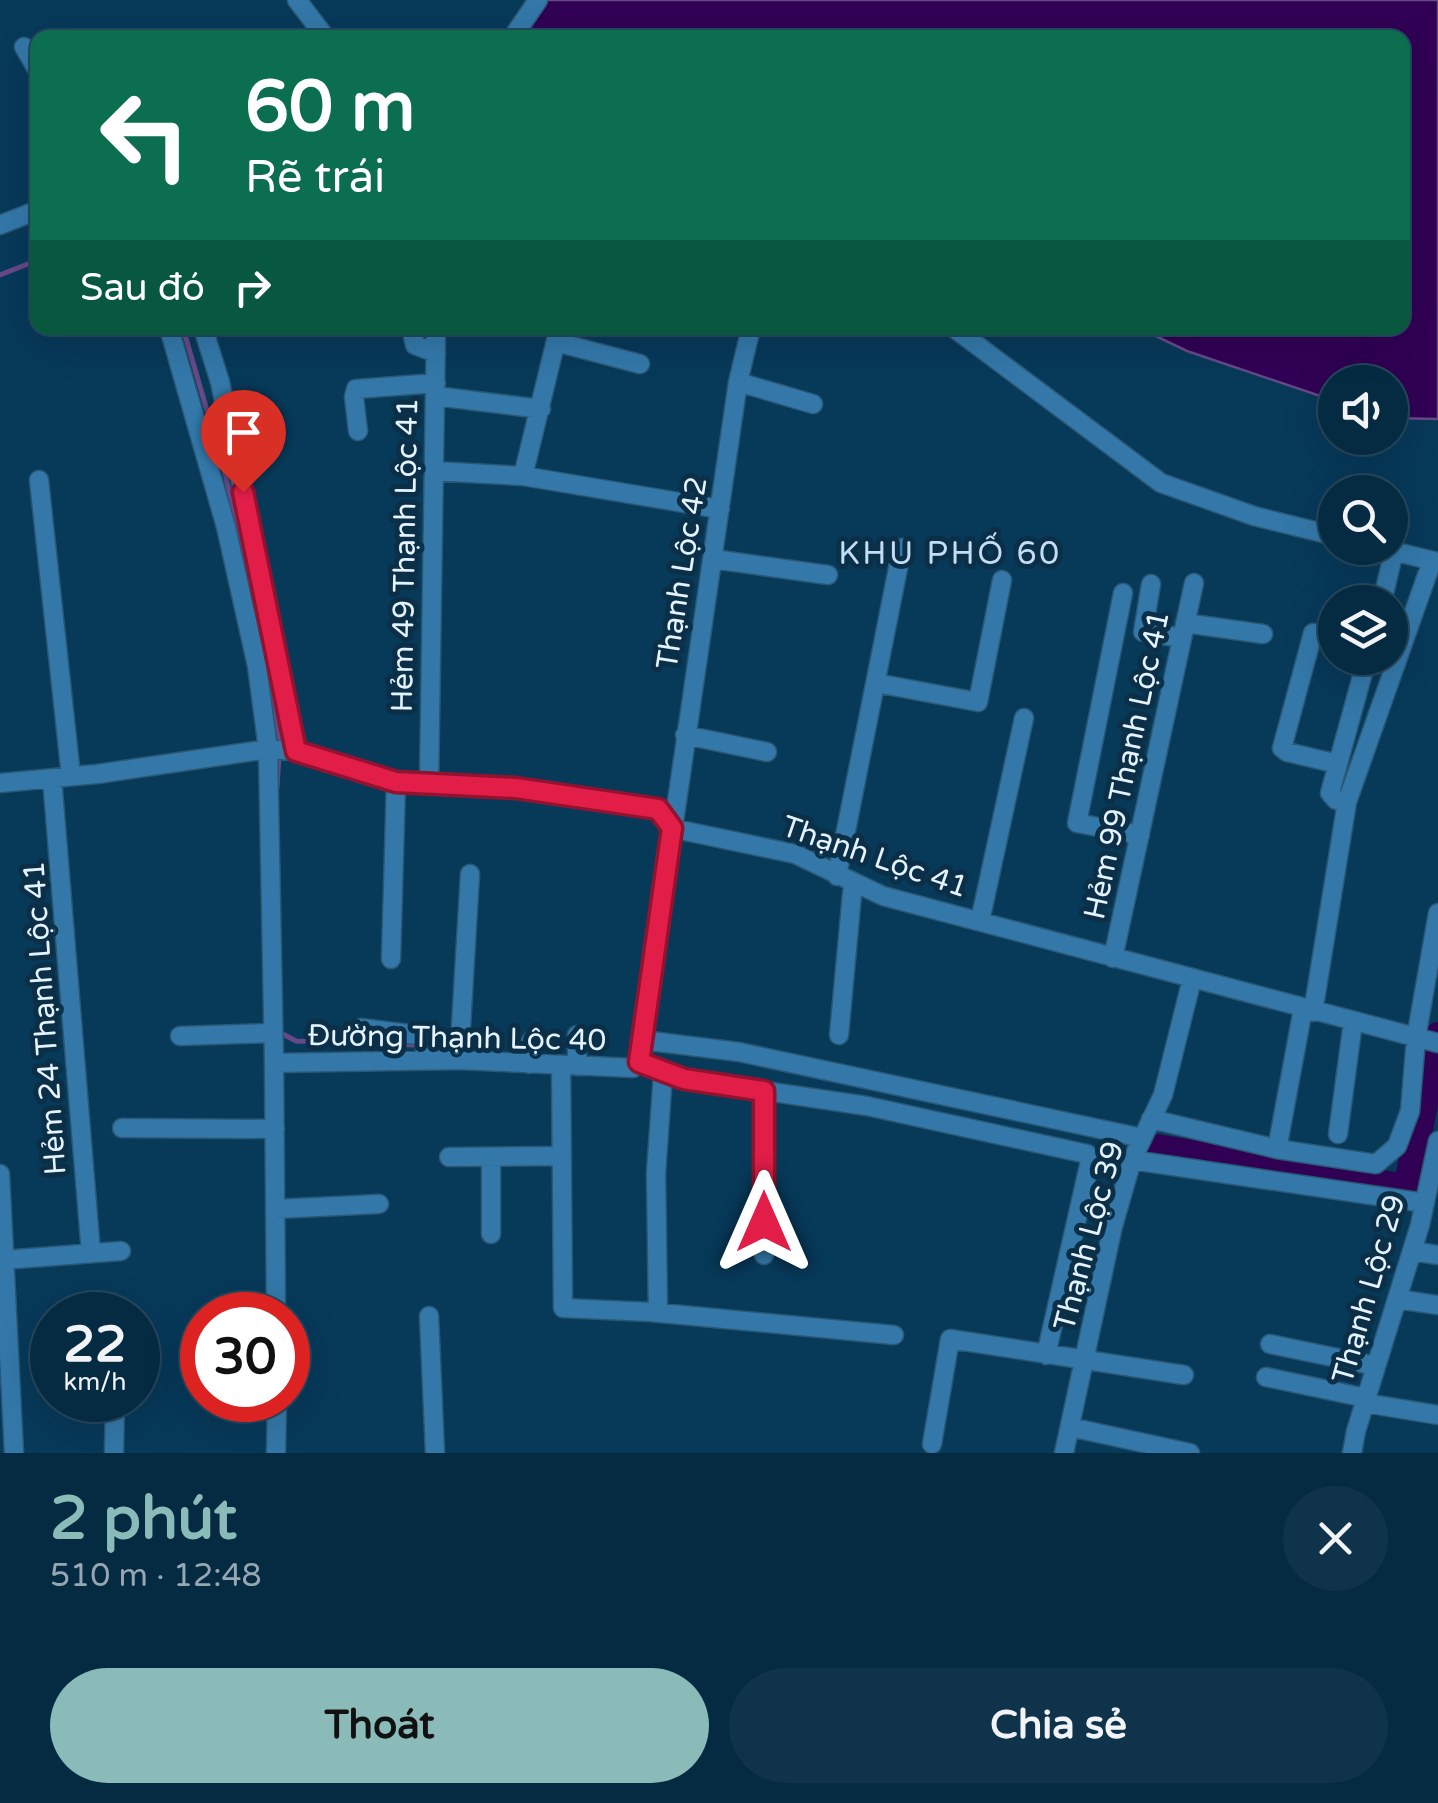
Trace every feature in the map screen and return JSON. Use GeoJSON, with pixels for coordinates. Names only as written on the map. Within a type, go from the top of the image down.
{"type":"FeatureCollection","features":[{"type":"Feature","properties":{"kind":"street"},"geometry":{"type":"LineString","coordinates":[[296,0],[320,30]]}},
{"type":"Feature","properties":{"kind":"street"},"geometry":{"type":"LineString","coordinates":[[517,30],[538,0]]}},
{"type":"Feature","properties":{"kind":"street"},"geometry":{"type":"LineString","coordinates":[[24,47],[30,58]]}},
{"type":"Feature","properties":{"kind":"street"},"geometry":{"type":"LineString","coordinates":[[0,225],[30,213]]}},
{"type":"Feature","properties":{"kind":"street","name":"Đường Thạnh Lộc 40"},"geometry":{"type":"LineString","coordinates":[[171,335],[226,528],[257,666],[268,748],[276,1292]]}},
{"type":"Feature","properties":{"kind":"street"},"geometry":{"type":"LineString","coordinates":[[205,335],[220,382],[296,751]]}},
{"type":"Feature","properties":{"kind":"street"},"geometry":{"type":"LineString","coordinates":[[413,335],[415,344],[436,353]]}},
{"type":"Feature","properties":{"kind":"street","name":"Hẻm 49 Thạnh Lộc 41"},"geometry":{"type":"LineString","coordinates":[[429,784],[436,335]]}},
{"type":"Feature","properties":{"kind":"street"},"geometry":{"type":"LineString","coordinates":[[523,476],[557,335],[640,364]]}},
{"type":"Feature","properties":{"kind":"street","name":"Thạnh Lộc 42"},"geometry":{"type":"LineString","coordinates":[[672,828],[738,382],[749,335]]}},
{"type":"Feature","properties":{"kind":"street"},"geometry":{"type":"LineString","coordinates":[[963,335],[1161,484],[1254,516],[1318,532]]}},
{"type":"Feature","properties":{"kind":"street"},"geometry":{"type":"LineString","coordinates":[[738,382],[814,404]]}},
{"type":"Feature","properties":{"kind":"street"},"geometry":{"type":"LineString","coordinates":[[358,431],[356,389],[436,390],[541,408]]}},
{"type":"Feature","properties":{"kind":"street"},"geometry":{"type":"LineString","coordinates":[[434,471],[523,476],[720,509]]}},
{"type":"Feature","properties":{"kind":"street","name":"Hẻm 24 Thạnh Lộc 41"},"geometry":{"type":"LineString","coordinates":[[39,480],[62,777],[91,1253]]}},
{"type":"Feature","properties":{"kind":"street"},"geometry":{"type":"LineString","coordinates":[[839,1035],[845,880],[902,548]]}},
{"type":"Feature","properties":{"kind":"street"},"geometry":{"type":"LineString","coordinates":[[1277,1148],[1308,1011],[1347,802],[1435,561],[1408,554]]}},
{"type":"Feature","properties":{"kind":"street"},"geometry":{"type":"LineString","coordinates":[[712,559],[828,574]]}},
{"type":"Feature","properties":{"kind":"street"},"geometry":{"type":"LineString","coordinates":[[876,683],[978,702],[1002,580]]}},
{"type":"Feature","properties":{"kind":"street"},"geometry":{"type":"LineString","coordinates":[[1151,584],[1143,632],[1263,634]]}},
{"type":"Feature","properties":{"kind":"street","name":"Hẻm 99 Thạnh Lộc 41"},"geometry":{"type":"LineString","coordinates":[[1113,958],[1194,584]]}},
{"type":"Feature","properties":{"kind":"street"},"geometry":{"type":"LineString","coordinates":[[1123,592],[1077,823],[1140,835]]}},
{"type":"Feature","properties":{"kind":"street"},"geometry":{"type":"LineString","coordinates":[[1313,633],[1282,748],[1338,764]]}},
{"type":"Feature","properties":{"kind":"street"},"geometry":{"type":"LineString","coordinates":[[1347,802],[1336,800],[1330,793],[1362,675]]}},
{"type":"Feature","properties":{"kind":"street"},"geometry":{"type":"LineString","coordinates":[[980,921],[1024,718]]}},
{"type":"Feature","properties":{"kind":"street"},"geometry":{"type":"LineString","coordinates":[[686,735],[766,752]]}},
{"type":"Feature","properties":{"kind":"street"},"geometry":{"type":"LineString","coordinates":[[0,783],[268,748]]}},
{"type":"Feature","properties":{"kind":"street","name":"Thạnh Lộc 41"},"geometry":{"type":"LineString","coordinates":[[268,748],[296,751],[396,782],[516,788],[658,809],[672,828],[794,854],[884,896],[1426,1040]]}},
{"type":"Feature","properties":{"kind":"street"},"geometry":{"type":"LineString","coordinates":[[391,959],[396,782]]}},
{"type":"Feature","properties":{"kind":"street","name":"Đường Thạnh Lộc 40"},"geometry":{"type":"LineString","coordinates":[[274,1063],[425,1060],[459,1050],[528,1064],[633,1068],[639,1062],[672,828]]}},
{"type":"Feature","properties":{"kind":"street"},"geometry":{"type":"LineString","coordinates":[[459,1050],[470,874]]}},
{"type":"Feature","properties":{"kind":"street"},"geometry":{"type":"LineString","coordinates":[[1152,1119],[1277,1148],[1376,1164],[1397,1146],[1410,1111],[1426,1040],[1438,912]]}},
{"type":"Feature","properties":{"kind":"street","name":"Thạnh Lộc 39"},"geometry":{"type":"LineString","coordinates":[[1064,1453],[1113,1226],[1132,1160],[1163,1095],[1192,979]]}},
{"type":"Feature","properties":{"kind":"street"},"geometry":{"type":"LineString","coordinates":[[1338,1134],[1353,1022]]}},
{"type":"Feature","properties":{"kind":"street"},"geometry":{"type":"LineString","coordinates":[[361,1028],[425,1036],[425,1060]]}},
{"type":"Feature","properties":{"kind":"street"},"geometry":{"type":"LineString","coordinates":[[180,1036],[272,1033]]}},
{"type":"Feature","properties":{"kind":"street"},"geometry":{"type":"LineString","coordinates":[[577,1035],[569,1066],[562,1156],[563,1308],[658,1313],[894,1336]]}},
{"type":"Feature","properties":{"kind":"street"},"geometry":{"type":"LineString","coordinates":[[642,1040],[739,1052],[1142,1138]]}},
{"type":"Feature","properties":{"kind":"street"},"geometry":{"type":"LineString","coordinates":[[528,1064],[531,1042]]}},
{"type":"Feature","properties":{"kind":"street"},"geometry":{"type":"LineString","coordinates":[[639,1062],[663,1074],[867,1106],[1086,1154],[1090,1162],[1046,1355]]}},
{"type":"Feature","properties":{"kind":"street"},"geometry":{"type":"LineString","coordinates":[[658,1313],[656,1173],[663,1074]]}},
{"type":"Feature","properties":{"kind":"street"},"geometry":{"type":"LineString","coordinates":[[764,1091],[764,1255]]}},
{"type":"Feature","properties":{"kind":"street"},"geometry":{"type":"LineString","coordinates":[[122,1128],[275,1129]]}},
{"type":"Feature","properties":{"kind":"street","name":"Thạnh Lộc 29"},"geometry":{"type":"LineString","coordinates":[[1352,1453],[1412,1251],[1438,1141]]}},
{"type":"Feature","properties":{"kind":"street"},"geometry":{"type":"LineString","coordinates":[[490,1156],[492,1234]]}},
{"type":"Feature","properties":{"kind":"street"},"geometry":{"type":"LineString","coordinates":[[449,1157],[562,1156]]}},
{"type":"Feature","properties":{"kind":"street"},"geometry":{"type":"LineString","coordinates":[[1132,1160],[1425,1203]]}},
{"type":"Feature","properties":{"kind":"street"},"geometry":{"type":"LineString","coordinates":[[0,1174],[9,1442]]}},
{"type":"Feature","properties":{"kind":"street"},"geometry":{"type":"LineString","coordinates":[[276,1209],[379,1204]]}},
{"type":"Feature","properties":{"kind":"street"},"geometry":{"type":"LineString","coordinates":[[3,1260],[120,1251]]}},
{"type":"Feature","properties":{"kind":"street"},"geometry":{"type":"LineString","coordinates":[[1412,1251],[1438,1255]]}},
{"type":"Feature","properties":{"kind":"street"},"geometry":{"type":"LineString","coordinates":[[1397,1298],[1438,1305]]}},
{"type":"Feature","properties":{"kind":"street"},"geometry":{"type":"LineString","coordinates":[[429,1316],[435,1453]]}},
{"type":"Feature","properties":{"kind":"street"},"geometry":{"type":"LineString","coordinates":[[932,1444],[950,1339],[1184,1375]]}},
{"type":"Feature","properties":{"kind":"street"},"geometry":{"type":"LineString","coordinates":[[1270,1344],[1376,1366]]}},
{"type":"Feature","properties":{"kind":"street"},"geometry":{"type":"LineString","coordinates":[[1266,1377],[1438,1415]]}},
{"type":"Feature","properties":{"kind":"street"},"geometry":{"type":"LineString","coordinates":[[114,1453],[115,1422]]}},
{"type":"Feature","properties":{"kind":"street"},"geometry":{"type":"LineString","coordinates":[[276,1422],[276,1453]]}},
{"type":"Feature","properties":{"kind":"street"},"geometry":{"type":"LineString","coordinates":[[1070,1427],[1190,1453]]}},
{"type":"Feature","properties":{"kind":"shaded area"},"geometry":{"type":"Polygon","coordinates":[[[546,0],[1438,0],[1438,419],[1408,418],[1408,365],[1318,365],[1318,395],[1187,351],[1154,335],[1410,335],[1410,30],[525,30],[546,0]]]}},
{"type":"Feature","properties":{"kind":"waterway"},"geometry":{"type":"LineString","coordinates":[[0,275],[30,263]]}},
{"type":"Feature","properties":{"kind":"waterway"},"geometry":{"type":"LineString","coordinates":[[185,335],[224,469],[256,611],[280,740],[277,788]]}},
{"type":"Feature","properties":{"kind":"waterway"},"geometry":{"type":"LineString","coordinates":[[281,1033],[296,1041],[413,1045]]}},
{"type":"Feature","properties":{"kind":"waterway"},"geometry":{"type":"LineString","coordinates":[[1156,1148],[1407,1188],[1438,1036]]}},
{"type":"Feature","properties":{"kind":"district","name":"KHU PHỐ 60"},"geometry":{"type":"Point","coordinates":[950,554]}},
{"type":"Feature","properties":{"kind":"route"},"geometry":{"type":"LineString","coordinates":[[243,492],[296,751],[396,782],[516,788],[658,809],[672,828],[639,1062],[684,1079],[764,1091],[764,1222]]}}]}
